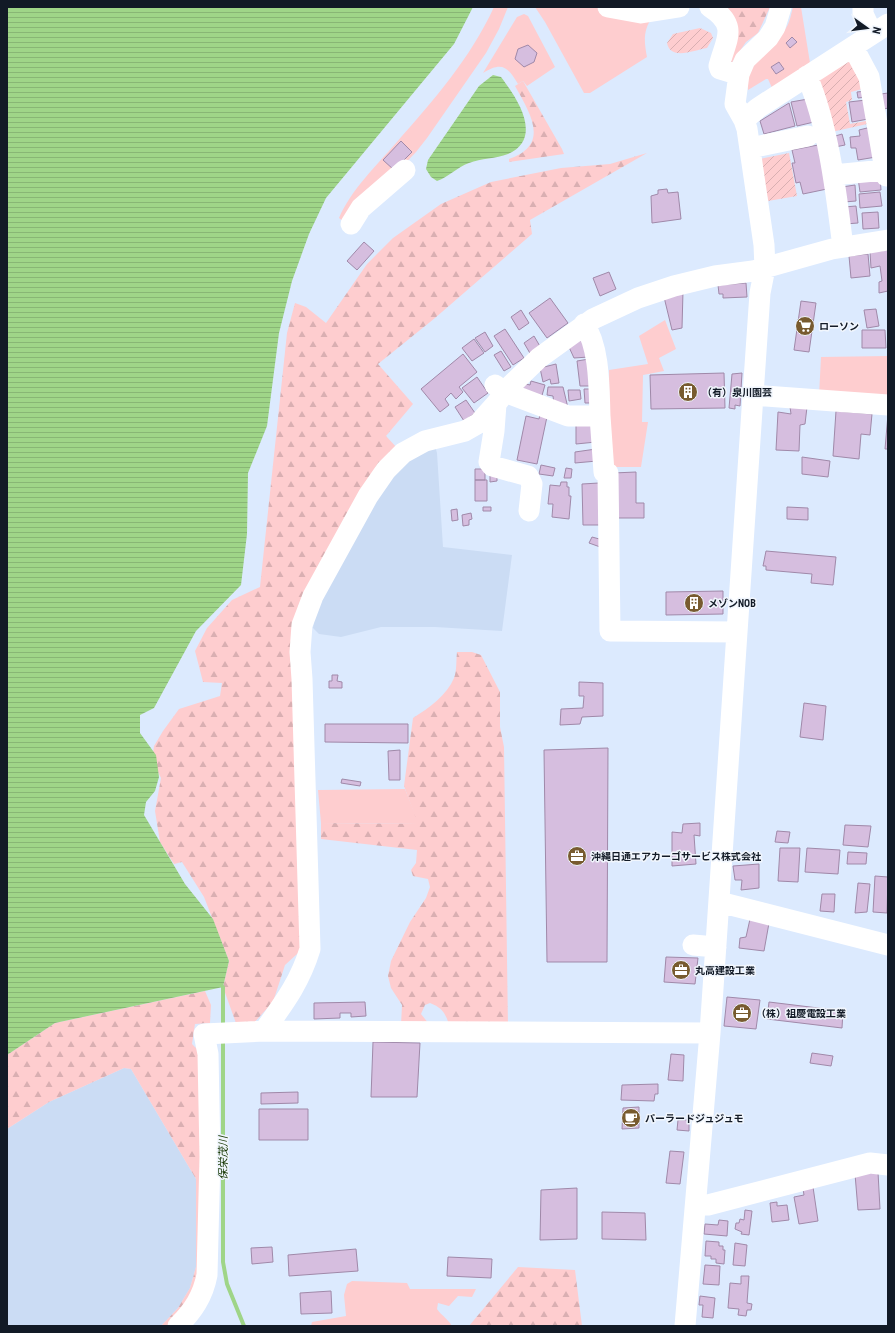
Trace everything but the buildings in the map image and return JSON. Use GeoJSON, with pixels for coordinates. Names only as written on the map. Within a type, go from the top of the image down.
{"type":"FeatureCollection","features":[{"type":"Feature","properties":{"kind":"street"},"geometry":{"type":"LineString","coordinates":[[608,7],[641,13],[679,7]]}},
{"type":"Feature","properties":{"kind":"street"},"geometry":{"type":"LineString","coordinates":[[710,7],[722,16],[727,23],[728,41],[719,66],[720,69],[730,72]]}},
{"type":"Feature","properties":{"kind":"street"},"geometry":{"type":"LineString","coordinates":[[685,1326],[710,1033],[760,293],[765,268],[764,245],[750,148],[744,120],[735,104],[739,74],[745,60],[768,38],[775,27],[781,7]]}},
{"type":"Feature","properties":{"kind":"street"},"geometry":{"type":"LineString","coordinates":[[744,120],[758,108],[880,28],[863,14],[863,7]]}},
{"type":"Feature","properties":{"kind":"street"},"geometry":{"type":"LineString","coordinates":[[833,175],[887,179],[869,77],[853,47]]}},
{"type":"Feature","properties":{"kind":"street"},"geometry":{"type":"LineString","coordinates":[[807,76],[833,175],[843,247]]}},
{"type":"Feature","properties":{"kind":"street"},"geometry":{"type":"LineString","coordinates":[[750,148],[808,136]]}},
{"type":"Feature","properties":{"kind":"street"},"geometry":{"type":"LineString","coordinates":[[351,224],[361,208],[404,170]]}},
{"type":"Feature","properties":{"kind":"street"},"geometry":{"type":"LineString","coordinates":[[264,1031],[295,988],[304,969],[310,949],[300,652],[302,625],[313,596],[368,496],[386,470],[403,453],[425,441],[465,431],[479,423],[498,393],[539,358],[584,324],[638,298],[674,286],[715,276],[765,268],[843,247],[888,240]]}},
{"type":"Feature","properties":{"kind":"street"},"geometry":{"type":"LineString","coordinates":[[584,324],[589,331],[598,370],[604,472],[608,473],[610,631],[737,632]]}},
{"type":"Feature","properties":{"kind":"street"},"geometry":{"type":"LineString","coordinates":[[498,393],[568,416],[600,416]]}},
{"type":"Feature","properties":{"kind":"street"},"geometry":{"type":"LineString","coordinates":[[498,393],[489,462],[492,466],[528,476],[532,484],[529,511]]}},
{"type":"Feature","properties":{"kind":"street"},"geometry":{"type":"LineString","coordinates":[[753,395],[888,405]]}},
{"type":"Feature","properties":{"kind":"street"},"geometry":{"type":"LineString","coordinates":[[719,902],[888,945]]}},
{"type":"Feature","properties":{"kind":"street"},"geometry":{"type":"LineString","coordinates":[[693,946],[716,947]]}},
{"type":"Feature","properties":{"kind":"street"},"geometry":{"type":"LineString","coordinates":[[178,1326],[191,1312],[200,1298],[205,1286],[207,1275],[210,1157],[208,1054],[204,1034],[264,1031],[710,1033]]}},
{"type":"Feature","properties":{"kind":"street"},"geometry":{"type":"LineString","coordinates":[[696,1205],[708,1205],[870,1163],[888,1165]]}},
{"type":"Feature","properties":{"kind":"shaded area"},"geometry":{"type":"Polygon","coordinates":[[[7,7],[473,7],[454,44],[326,198],[309,234],[292,281],[279,333],[267,426],[248,473],[247,534],[241,585],[196,631],[154,708],[140,715],[140,733],[156,755],[159,777],[155,791],[146,802],[144,815],[185,884],[213,919],[229,961],[223,987],[55,1023],[7,1055],[7,7]]]}},
{"type":"Feature","properties":{"kind":"shaded area"},"geometry":{"type":"Polygon","coordinates":[[[493,75],[501,77],[520,106],[526,128],[524,138],[519,147],[508,154],[469,163],[437,181],[431,177],[426,169],[428,160],[479,86],[493,75]]]}},
{"type":"Feature","properties":{"kind":"shaded area"},"geometry":{"type":"Polygon","coordinates":[[[435,446],[437,453],[443,547],[512,555],[502,631],[435,627],[381,627],[341,637],[319,634],[313,628],[316,608],[331,576],[399,464],[435,446]]]}},
{"type":"Feature","properties":{"kind":"shaded area"},"geometry":{"type":"Polygon","coordinates":[[[124,1068],[131,1069],[196,1179],[196,1267],[190,1288],[178,1308],[161,1326],[7,1326],[7,1129],[49,1102],[124,1068]]]}},
{"type":"Feature","properties":{"kind":"green space"},"geometry":{"type":"Polygon","coordinates":[[[494,7],[508,7],[499,29],[486,53],[416,152],[347,224],[339,218],[350,198],[364,179],[450,79],[474,44],[494,7]]]}},
{"type":"Feature","properties":{"kind":"green space"},"geometry":{"type":"Polygon","coordinates":[[[535,7],[596,7],[652,18],[647,27],[645,36],[647,57],[590,93],[584,93],[545,22],[535,7]]]}},
{"type":"Feature","properties":{"kind":"green space"},"geometry":{"type":"Polygon","coordinates":[[[717,7],[770,7],[758,33],[746,42],[731,64],[717,7]]]}},
{"type":"Feature","properties":{"kind":"green space"},"geometry":{"type":"Polygon","coordinates":[[[793,7],[801,7],[810,63],[773,90],[768,79],[766,79],[748,90],[750,71],[755,63],[786,28],[793,7]]]}},
{"type":"Feature","properties":{"kind":"green space"},"geometry":{"type":"Polygon","coordinates":[[[524,14],[528,16],[555,67],[527,86],[523,81],[518,84],[511,73],[504,68],[495,67],[483,73],[517,17],[524,14]]]}},
{"type":"Feature","properties":{"kind":"green space"},"geometry":{"type":"Polygon","coordinates":[[[700,28],[711,33],[713,38],[707,48],[678,53],[673,52],[669,48],[667,43],[673,34],[700,28]]]}},
{"type":"Feature","properties":{"kind":"green space"},"geometry":{"type":"Polygon","coordinates":[[[849,61],[860,78],[862,89],[851,92],[852,100],[846,102],[850,124],[866,121],[867,124],[827,133],[812,83],[849,61]]]}},
{"type":"Feature","properties":{"kind":"green space"},"geometry":{"type":"Polygon","coordinates":[[[523,81],[564,154],[509,162],[509,159],[522,153],[530,145],[533,137],[531,117],[515,86],[523,81]]]}},
{"type":"Feature","properties":{"kind":"green space"},"geometry":{"type":"Polygon","coordinates":[[[647,153],[530,220],[532,234],[435,318],[378,364],[413,404],[386,436],[398,449],[307,599],[308,944],[285,965],[273,1002],[251,1026],[237,1026],[223,987],[229,961],[204,897],[182,862],[174,864],[160,842],[155,811],[161,778],[152,760],[154,746],[179,709],[220,696],[222,683],[203,682],[195,651],[207,628],[232,600],[260,587],[287,333],[295,303],[306,307],[326,323],[367,264],[393,238],[441,204],[491,182],[561,168],[610,164],[647,153]]]}},
{"type":"Feature","properties":{"kind":"green space"},"geometry":{"type":"Polygon","coordinates":[[[789,153],[797,196],[768,201],[760,159],[789,153]]]}},
{"type":"Feature","properties":{"kind":"green space"},"geometry":{"type":"Polygon","coordinates":[[[665,320],[676,349],[659,358],[664,371],[643,375],[642,422],[648,422],[641,467],[610,467],[609,370],[648,364],[639,336],[665,320]]]}},
{"type":"Feature","properties":{"kind":"green space"},"geometry":{"type":"Polygon","coordinates":[[[888,356],[888,400],[819,396],[821,357],[888,356]]]}},
{"type":"Feature","properties":{"kind":"green space"},"geometry":{"type":"Polygon","coordinates":[[[457,652],[472,652],[481,655],[500,692],[500,727],[504,747],[508,1028],[450,1028],[441,1009],[430,1003],[425,1005],[421,1014],[429,1024],[401,1025],[402,1005],[391,988],[388,976],[391,961],[410,922],[426,898],[430,887],[428,879],[413,876],[411,870],[416,863],[417,850],[321,839],[321,823],[418,824],[404,786],[413,718],[437,701],[451,684],[456,672],[457,652]]]}},
{"type":"Feature","properties":{"kind":"green space"},"geometry":{"type":"Polygon","coordinates":[[[405,789],[419,824],[321,823],[318,790],[405,789]]]}},
{"type":"Feature","properties":{"kind":"green space"},"geometry":{"type":"Polygon","coordinates":[[[205,991],[211,1005],[210,1023],[195,1024],[192,1044],[203,1055],[197,1288],[171,1326],[161,1326],[178,1308],[190,1288],[196,1267],[196,1179],[131,1069],[124,1068],[49,1102],[7,1129],[7,1055],[55,1023],[205,991]]]}},
{"type":"Feature","properties":{"kind":"green space"},"geometry":{"type":"Polygon","coordinates":[[[518,1267],[575,1270],[582,1326],[469,1326],[518,1267]]]}},
{"type":"Feature","properties":{"kind":"green space"},"geometry":{"type":"Polygon","coordinates":[[[352,1281],[407,1283],[410,1289],[476,1289],[472,1297],[458,1296],[449,1306],[438,1303],[437,1309],[452,1326],[311,1326],[312,1322],[346,1316],[344,1295],[347,1284],[352,1281]]]}},
{"type":"Feature","properties":{"kind":"waterway","name":"保栄茂川"},"geometry":{"type":"LineString","coordinates":[[223,987],[223,1027]]}},
{"type":"Feature","properties":{"kind":"waterway","name":"保栄茂川"},"geometry":{"type":"LineString","coordinates":[[223,1038],[223,1262],[227,1284],[244,1326]]}},
{"type":"Feature","properties":{"kind":"place","name":"ローソン"},"geometry":{"type":"Point","coordinates":[805,326]}},
{"type":"Feature","properties":{"kind":"place","name":"（有）泉川園芸"},"geometry":{"type":"Point","coordinates":[688,392]}},
{"type":"Feature","properties":{"kind":"place","name":"メゾンNOB"},"geometry":{"type":"Point","coordinates":[694,603]}},
{"type":"Feature","properties":{"kind":"place","name":"沖縄日通エアカーゴサービス株式会社"},"geometry":{"type":"Point","coordinates":[577,856]}},
{"type":"Feature","properties":{"kind":"place","name":"丸高建設工業"},"geometry":{"type":"Point","coordinates":[681,970]}},
{"type":"Feature","properties":{"kind":"place","name":"（株）祖慶電設工業"},"geometry":{"type":"Point","coordinates":[742,1013]}},
{"type":"Feature","properties":{"kind":"place","name":"パーラードジュジュモ"},"geometry":{"type":"Point","coordinates":[631,1118]}}]}
